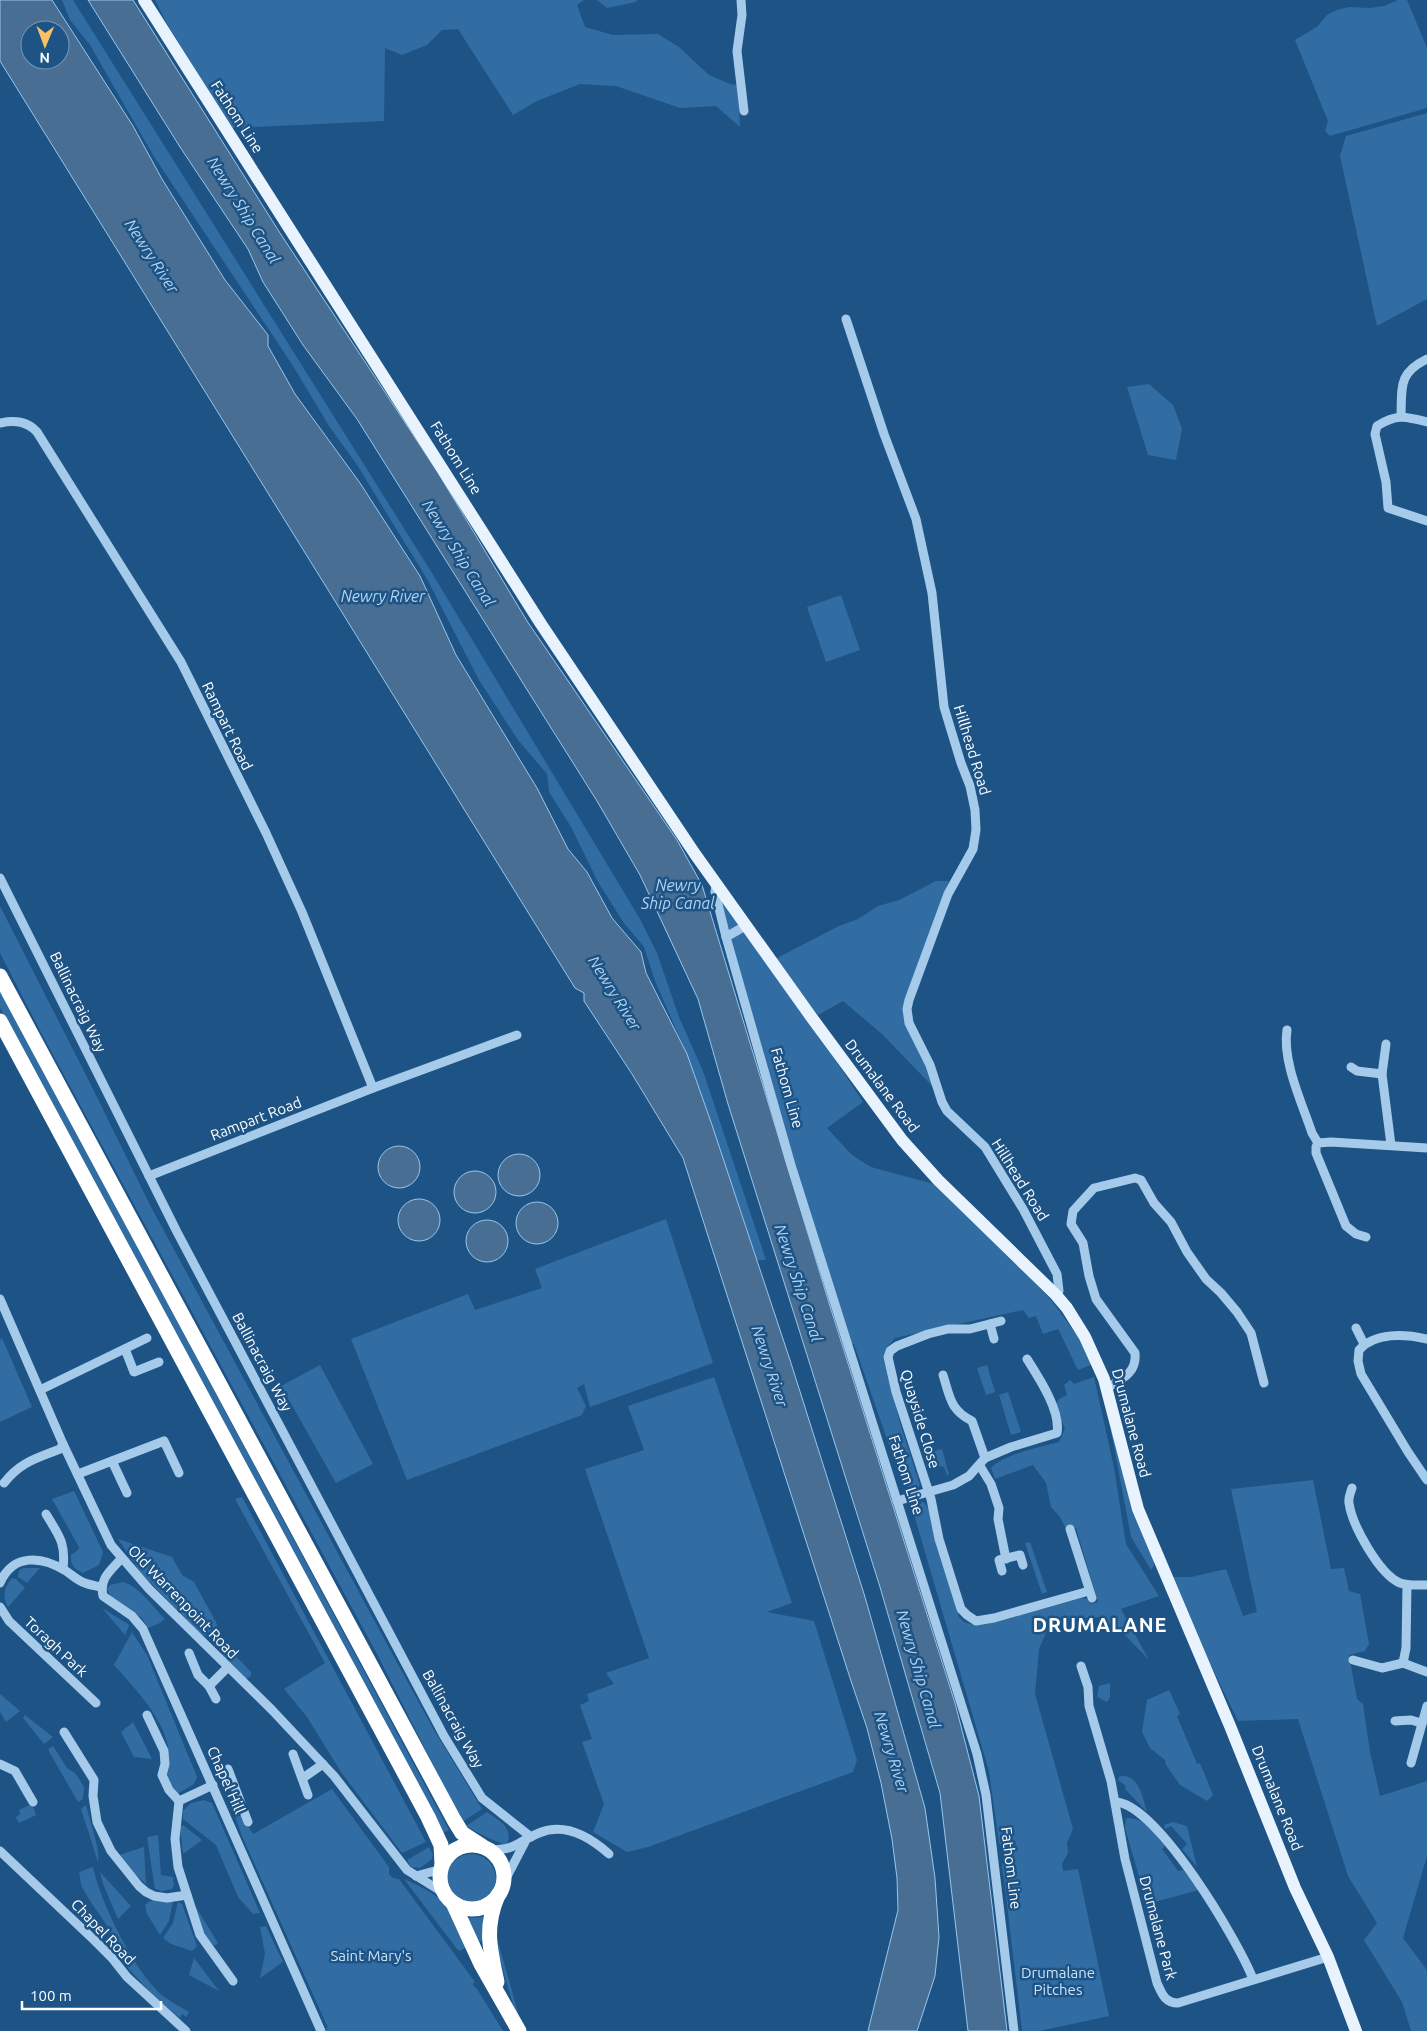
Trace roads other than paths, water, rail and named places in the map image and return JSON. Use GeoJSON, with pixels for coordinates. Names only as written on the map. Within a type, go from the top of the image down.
{"type":"FeatureCollection","features":[{"type":"Feature","properties":{"kind":"highway"},"geometry":{"type":"LineString","coordinates":[[0,976],[454,1820],[462,1833],[485,1848],[500,1864],[501,1888],[489,1923],[489,1940],[500,1996]]}},
{"type":"Feature","properties":{"kind":"highway"},"geometry":{"type":"LineString","coordinates":[[0,1021],[432,1824],[441,1845],[442,1886],[481,1964],[519,2031]]}},
{"type":"Feature","properties":{"kind":"highway"},"geometry":{"type":"LineString","coordinates":[[442,1866],[446,1857],[464,1845],[485,1848]]}},
{"type":"Feature","properties":{"kind":"highway"},"geometry":{"type":"LineString","coordinates":[[450,1899],[461,1907],[478,1908],[486,1906],[501,1888]]}},
{"type":"Feature","properties":{"kind":"main road","name":"Fathom Line"},"geometry":{"type":"LineString","coordinates":[[144,0],[541,624],[716,884]]}},
{"type":"Feature","properties":{"kind":"main road","name":"Drumalane Road"},"geometry":{"type":"LineString","coordinates":[[716,884],[902,1140],[938,1180],[1056,1295],[1086,1337],[1106,1388],[1138,1509],[1296,1888],[1328,1957],[1356,2031]]}},
{"type":"Feature","properties":{"kind":"street"},"geometry":{"type":"LineString","coordinates":[[741,0],[742,15],[737,51],[744,111]]}},
{"type":"Feature","properties":{"kind":"street","name":"Hillhead Road"},"geometry":{"type":"LineString","coordinates":[[846,319],[884,434],[916,519],[932,593],[944,708],[970,786],[975,810],[976,830],[973,849],[948,894],[909,1000],[907,1015],[909,1023],[930,1065],[942,1102],[947,1111],[985,1146],[1046,1250],[1059,1281],[1059,1291],[1056,1295]]}},
{"type":"Feature","properties":{"kind":"street"},"geometry":{"type":"LineString","coordinates":[[1402,416],[1402,384],[1406,373],[1427,359]]}},
{"type":"Feature","properties":{"kind":"street"},"geometry":{"type":"LineString","coordinates":[[1427,422],[1402,416],[1389,418],[1377,426],[1375,434],[1386,482],[1388,508],[1427,521]]}},
{"type":"Feature","properties":{"kind":"street","name":"Rampart Road"},"geometry":{"type":"LineString","coordinates":[[0,423],[20,422],[30,424],[37,432],[180,662],[266,833],[302,912],[374,1088]]}},
{"type":"Feature","properties":{"kind":"street","name":"Ballinacraig Way"},"geometry":{"type":"LineString","coordinates":[[0,878],[177,1232],[444,1736],[482,1798],[529,1838]]}},
{"type":"Feature","properties":{"kind":"street","name":"Fathom Line"},"geometry":{"type":"LineString","coordinates":[[716,884],[715,892],[726,937],[797,1182],[964,1713],[983,1782],[1014,2031]]}},
{"type":"Feature","properties":{"kind":"street"},"geometry":{"type":"LineString","coordinates":[[726,937],[747,925]]}},
{"type":"Feature","properties":{"kind":"street"},"geometry":{"type":"LineString","coordinates":[[1286,1030],[1285,1040],[1288,1059],[1312,1133],[1318,1143]]}},
{"type":"Feature","properties":{"kind":"street","name":"Rampart Road"},"geometry":{"type":"LineString","coordinates":[[149,1176],[374,1088],[517,1035]]}},
{"type":"Feature","properties":{"kind":"street"},"geometry":{"type":"LineString","coordinates":[[1386,1044],[1382,1074],[1392,1145]]}},
{"type":"Feature","properties":{"kind":"street"},"geometry":{"type":"LineString","coordinates":[[1351,1067],[1357,1071],[1382,1074]]}},
{"type":"Feature","properties":{"kind":"street"},"geometry":{"type":"LineString","coordinates":[[1318,1143],[1331,1142],[1427,1148]]}},
{"type":"Feature","properties":{"kind":"street"},"geometry":{"type":"LineString","coordinates":[[1318,1143],[1316,1153],[1346,1226],[1356,1234],[1366,1237]]}},
{"type":"Feature","properties":{"kind":"street"},"geometry":{"type":"LineString","coordinates":[[1106,1388],[1125,1377],[1134,1368],[1135,1352],[1096,1299],[1089,1276],[1083,1243],[1071,1224],[1073,1211],[1094,1188],[1134,1178],[1141,1180],[1154,1203],[1172,1222],[1187,1252],[1206,1279],[1221,1293],[1251,1333],[1264,1383]]}},
{"type":"Feature","properties":{"kind":"street","name":"Old Warrenpoint Road"},"geometry":{"type":"LineString","coordinates":[[0,1300],[63,1444],[111,1545],[121,1559],[323,1764],[403,1866],[450,1899]]}},
{"type":"Feature","properties":{"kind":"street","name":"Quayside Close"},"geometry":{"type":"LineString","coordinates":[[1001,1321],[970,1330],[959,1328],[912,1339],[890,1350],[888,1357],[896,1392],[929,1492],[939,1539],[961,1608],[976,1621],[1090,1594],[1070,1530]]}},
{"type":"Feature","properties":{"kind":"street"},"geometry":{"type":"LineString","coordinates":[[990,1324],[994,1339]]}},
{"type":"Feature","properties":{"kind":"street"},"geometry":{"type":"LineString","coordinates":[[1356,1328],[1364,1344]]}},
{"type":"Feature","properties":{"kind":"street"},"geometry":{"type":"LineString","coordinates":[[1427,1339],[1396,1336],[1378,1339],[1364,1344],[1359,1350],[1358,1360],[1361,1374],[1427,1480]]}},
{"type":"Feature","properties":{"kind":"street"},"geometry":{"type":"LineString","coordinates":[[40,1390],[147,1338]]}},
{"type":"Feature","properties":{"kind":"street"},"geometry":{"type":"LineString","coordinates":[[125,1349],[134,1372],[159,1362]]}},
{"type":"Feature","properties":{"kind":"street","name":"Quayside Close"},"geometry":{"type":"LineString","coordinates":[[897,1501],[953,1485],[969,1476],[983,1462],[1011,1448],[1056,1433],[1058,1424],[1055,1412],[1027,1359]]}},
{"type":"Feature","properties":{"kind":"street"},"geometry":{"type":"LineString","coordinates":[[943,1375],[954,1408],[959,1414],[972,1421],[983,1462],[999,1508],[998,1519],[1006,1558]]}},
{"type":"Feature","properties":{"kind":"street"},"geometry":{"type":"LineString","coordinates":[[78,1474],[164,1441],[179,1473]]}},
{"type":"Feature","properties":{"kind":"street"},"geometry":{"type":"LineString","coordinates":[[12,1490],[2,1481],[24,1463],[60,1449],[63,1444]]}},
{"type":"Feature","properties":{"kind":"street"},"geometry":{"type":"LineString","coordinates":[[112,1461],[127,1493]]}},
{"type":"Feature","properties":{"kind":"street"},"geometry":{"type":"LineString","coordinates":[[1352,1488],[1349,1505],[1365,1543],[1389,1576],[1399,1583],[1407,1585],[1427,1585]]}},
{"type":"Feature","properties":{"kind":"street"},"geometry":{"type":"LineString","coordinates":[[46,1514],[61,1539],[65,1552],[63,1569]]}},
{"type":"Feature","properties":{"kind":"street"},"geometry":{"type":"LineString","coordinates":[[1002,1571],[999,1560],[1006,1558],[1020,1555],[1023,1565]]}},
{"type":"Feature","properties":{"kind":"street"},"geometry":{"type":"LineString","coordinates":[[0,1583],[11,1567],[24,1559],[36,1559],[63,1569],[84,1583],[101,1587],[106,1575],[121,1559]]}},
{"type":"Feature","properties":{"kind":"street"},"geometry":{"type":"LineString","coordinates":[[1402,1663],[1406,1648],[1407,1585]]}},
{"type":"Feature","properties":{"kind":"street","name":"Chapel Hill"},"geometry":{"type":"LineString","coordinates":[[101,1587],[103,1596],[132,1616],[143,1629],[321,2031]]}},
{"type":"Feature","properties":{"kind":"street","name":"Toragh Park"},"geometry":{"type":"LineString","coordinates":[[0,1607],[9,1621],[96,1703]]}},
{"type":"Feature","properties":{"kind":"street"},"geometry":{"type":"LineString","coordinates":[[188,1653],[198,1675],[209,1686],[216,1699]]}},
{"type":"Feature","properties":{"kind":"street"},"geometry":{"type":"LineString","coordinates":[[1353,1660],[1382,1668],[1402,1663],[1427,1672]]}},
{"type":"Feature","properties":{"kind":"street","name":"Drumalane Park"},"geometry":{"type":"LineString","coordinates":[[1081,1666],[1088,1687],[1089,1706],[1116,1802],[1125,1859],[1162,1996],[1172,2003],[1178,2003],[1328,1957]]}},
{"type":"Feature","properties":{"kind":"street"},"geometry":{"type":"LineString","coordinates":[[209,1686],[228,1668]]}},
{"type":"Feature","properties":{"kind":"street"},"geometry":{"type":"LineString","coordinates":[[1411,1763],[1427,1706]]}},
{"type":"Feature","properties":{"kind":"street"},"geometry":{"type":"LineString","coordinates":[[147,1715],[164,1751],[165,1764],[162,1775],[169,1790],[179,1800]]}},
{"type":"Feature","properties":{"kind":"street"},"geometry":{"type":"LineString","coordinates":[[1395,1721],[1411,1720],[1421,1723]]}},
{"type":"Feature","properties":{"kind":"street"},"geometry":{"type":"LineString","coordinates":[[64,1732],[94,1780],[93,1796],[97,1822],[111,1852],[134,1881],[146,1892],[154,1896],[167,1898],[187,1894]]}},
{"type":"Feature","properties":{"kind":"street"},"geometry":{"type":"LineString","coordinates":[[293,1754],[308,1795]]}},
{"type":"Feature","properties":{"kind":"street"},"geometry":{"type":"LineString","coordinates":[[0,1764],[15,1771],[33,1802]]}},
{"type":"Feature","properties":{"kind":"street"},"geometry":{"type":"LineString","coordinates":[[302,1778],[323,1764]]}},
{"type":"Feature","properties":{"kind":"street","name":"Chapel Hill"},"geometry":{"type":"LineString","coordinates":[[228,1769],[248,1822]]}},
{"type":"Feature","properties":{"kind":"street"},"geometry":{"type":"LineString","coordinates":[[179,1800],[213,1785]]}},
{"type":"Feature","properties":{"kind":"street"},"geometry":{"type":"LineString","coordinates":[[221,1802],[238,1796]]}},
{"type":"Feature","properties":{"kind":"street"},"geometry":{"type":"LineString","coordinates":[[179,1800],[175,1839],[178,1867],[200,1935],[233,1981]]}},
{"type":"Feature","properties":{"kind":"street"},"geometry":{"type":"LineString","coordinates":[[1116,1802],[1132,1807],[1147,1820],[1187,1867],[1230,1931],[1253,1979]]}},
{"type":"Feature","properties":{"kind":"street"},"geometry":{"type":"LineString","coordinates":[[485,1848],[510,1849],[529,1838],[549,1830],[562,1830],[574,1832],[597,1843],[609,1854]]}},
{"type":"Feature","properties":{"kind":"street"},"geometry":{"type":"LineString","coordinates":[[501,1888],[529,1838]]}},
{"type":"Feature","properties":{"kind":"street","name":"Chapel Road"},"geometry":{"type":"LineString","coordinates":[[0,1851],[94,1940],[127,1977],[186,2031]]}},
{"type":"Feature","properties":{"kind":"street"},"geometry":{"type":"LineString","coordinates":[[416,1876],[442,1866]]}},
{"type":"Feature","properties":{"kind":"water","name":"Newry River"},"geometry":{"type":"Polygon","coordinates":[[[0,0],[52,0],[65,20],[20,20],[20,70],[70,70],[70,28],[133,126],[162,179],[225,280],[268,335],[268,346],[295,394],[360,483],[420,576],[456,655],[537,788],[568,849],[587,872],[612,918],[641,952],[646,973],[687,1054],[790,1360],[865,1597],[925,1808],[935,1878],[939,1937],[935,1976],[917,2031],[868,2031],[898,1910],[897,1878],[892,1839],[881,1783],[867,1728],[683,1158],[632,1074],[584,1001],[584,993],[575,988],[0,61],[0,0]]]}},
{"type":"Feature","properties":{"kind":"water","name":"Newry Ship Canal"},"geometry":{"type":"Polygon","coordinates":[[[88,0],[133,0],[280,233],[437,471],[527,621],[677,840],[702,885],[829,1303],[955,1703],[979,1796],[1007,2031],[968,2031],[940,1793],[880,1587],[728,1104],[698,999],[640,875],[597,801],[357,419],[303,345],[263,282],[248,249],[180,147],[88,0]]]}},
{"type":"Feature","properties":{"kind":"water"},"geometry":{"type":"Polygon","coordinates":[[[395,1146],[403,1146],[414,1152],[420,1167],[414,1182],[403,1188],[395,1188],[384,1182],[378,1171],[378,1163],[384,1152],[395,1146]]]}},
{"type":"Feature","properties":{"kind":"water"},"geometry":{"type":"Polygon","coordinates":[[[515,1154],[523,1154],[534,1160],[540,1175],[534,1190],[523,1196],[515,1196],[504,1190],[498,1179],[498,1171],[504,1160],[515,1154]]]}},
{"type":"Feature","properties":{"kind":"water"},"geometry":{"type":"Polygon","coordinates":[[[471,1171],[479,1171],[490,1177],[496,1192],[490,1207],[479,1213],[471,1213],[460,1207],[454,1196],[454,1188],[460,1177],[471,1171]]]}},
{"type":"Feature","properties":{"kind":"water"},"geometry":{"type":"Polygon","coordinates":[[[415,1199],[423,1199],[434,1205],[440,1220],[434,1235],[423,1241],[415,1241],[404,1235],[398,1224],[398,1216],[404,1205],[415,1199]]]}},
{"type":"Feature","properties":{"kind":"water"},"geometry":{"type":"Polygon","coordinates":[[[533,1202],[541,1202],[552,1208],[558,1223],[552,1238],[541,1244],[533,1244],[522,1238],[516,1227],[516,1219],[522,1208],[533,1202]]]}},
{"type":"Feature","properties":{"kind":"water"},"geometry":{"type":"Polygon","coordinates":[[[483,1220],[491,1220],[502,1226],[508,1241],[502,1256],[491,1262],[483,1262],[472,1256],[466,1245],[466,1237],[472,1226],[483,1220]]]}},
{"type":"Feature","properties":{"kind":"district","name":"DRUMALANE"},"geometry":{"type":"Point","coordinates":[1100,1625]}},
{"type":"Feature","properties":{"kind":"park label","name":"Saint Mary's"},"geometry":{"type":"Point","coordinates":[371,1956]}},
{"type":"Feature","properties":{"kind":"park label","name":"Drumalane Pitches"},"geometry":{"type":"Point","coordinates":[1058,1982]}}]}
